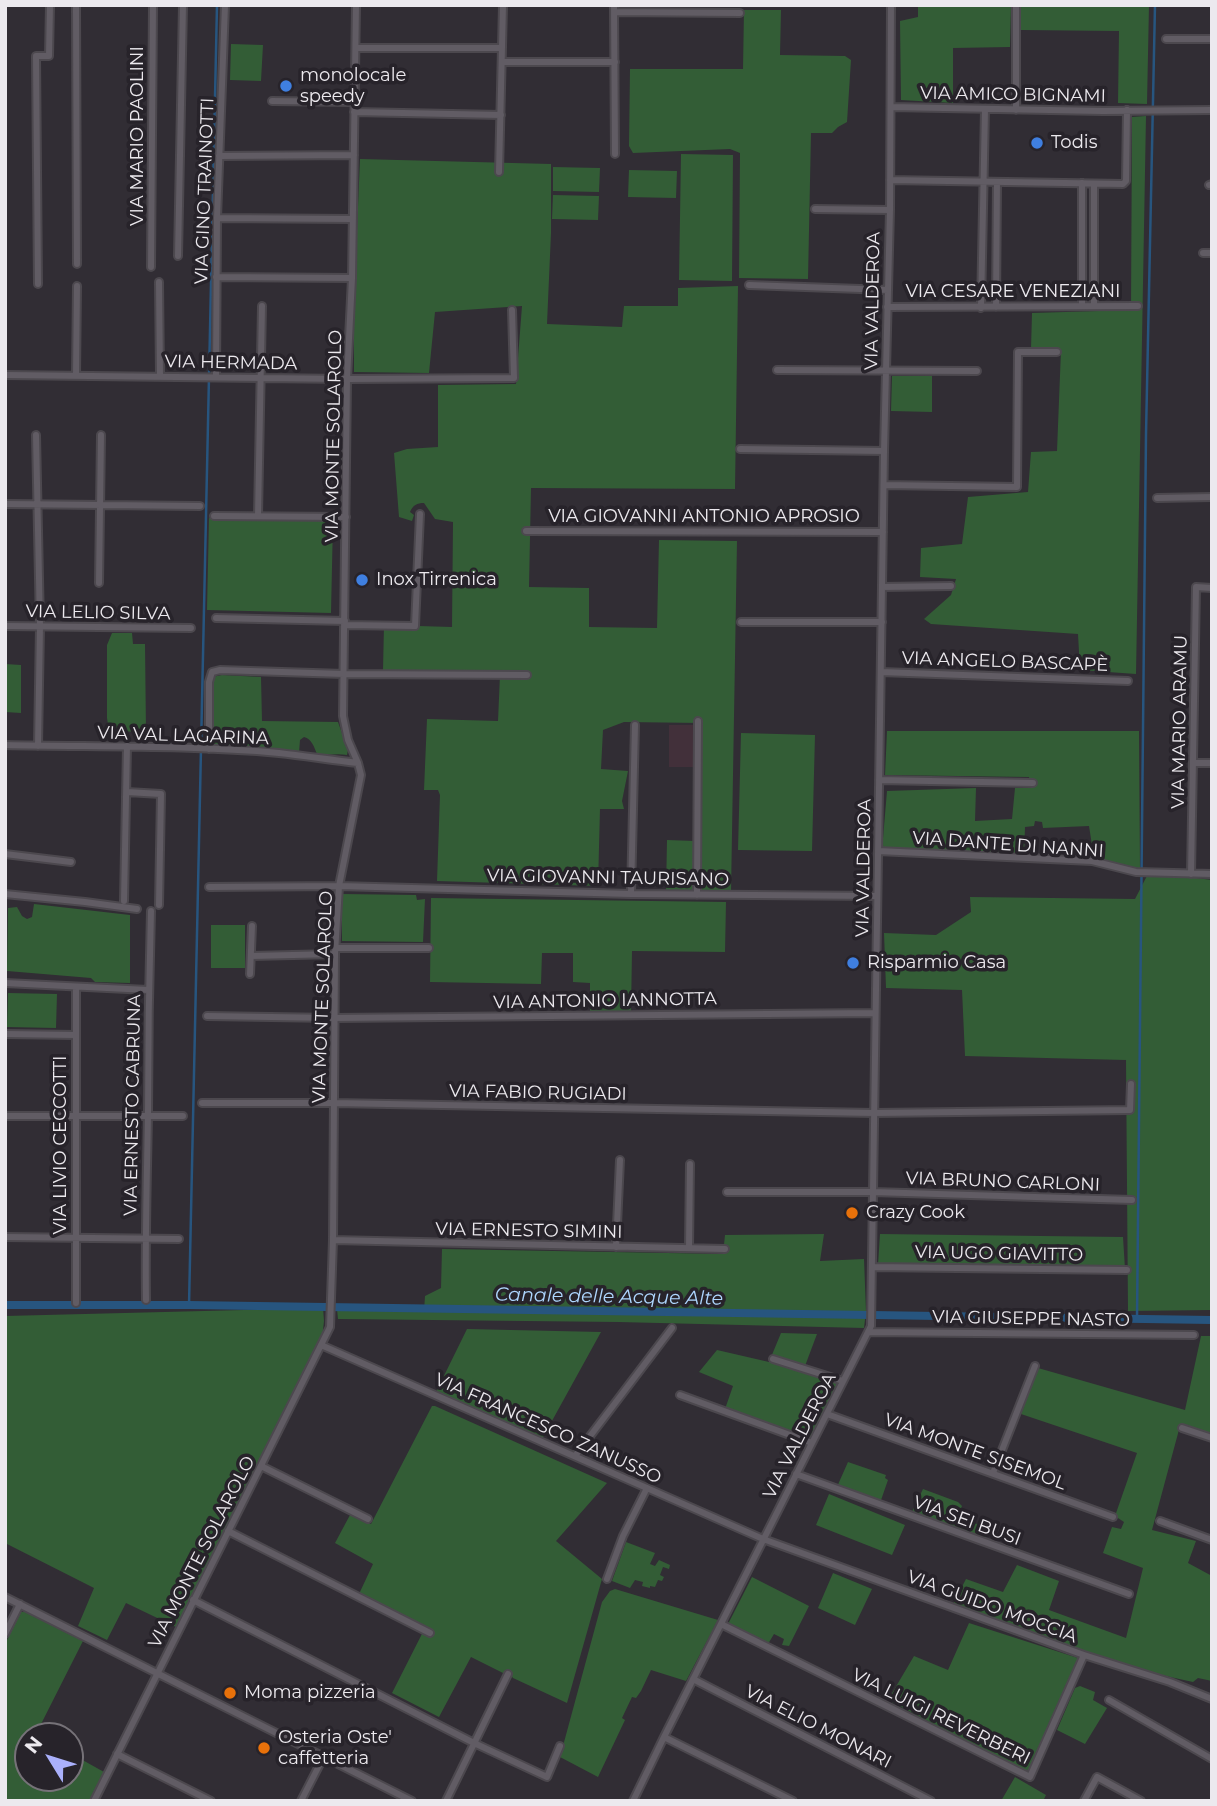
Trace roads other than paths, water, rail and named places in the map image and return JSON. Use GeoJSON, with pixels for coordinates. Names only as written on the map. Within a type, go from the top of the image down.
{"type":"FeatureCollection","features":[{"type":"Feature","properties":{"kind":"street"},"geometry":{"type":"LineString","coordinates":[[38,285],[36,56],[49,57],[50,5]]}},
{"type":"Feature","properties":{"kind":"street"},"geometry":{"type":"LineString","coordinates":[[76,5],[77,264]]}},
{"type":"Feature","properties":{"kind":"street","name":"VIA MARIO PAOLINI"},"geometry":{"type":"LineString","coordinates":[[151,267],[153,5]]}},
{"type":"Feature","properties":{"kind":"street"},"geometry":{"type":"LineString","coordinates":[[178,256],[183,5]]}},
{"type":"Feature","properties":{"kind":"street","name":"VIA GINO TRAINOTTI"},"geometry":{"type":"LineString","coordinates":[[215,378],[217,218],[225,5]]}},
{"type":"Feature","properties":{"kind":"street","name":"VIA MONTE SOLAROLO"},"geometry":{"type":"LineString","coordinates":[[94,1801],[330,1327],[335,951],[339,886],[360,775],[343,716],[347,379],[352,278],[356,5]]}},
{"type":"Feature","properties":{"kind":"street"},"geometry":{"type":"LineString","coordinates":[[499,172],[503,5]]}},
{"type":"Feature","properties":{"kind":"street","name":"VIA VALDEROA"},"geometry":{"type":"LineString","coordinates":[[633,1801],[870,1329],[890,209],[891,5]]}},
{"type":"Feature","properties":{"kind":"street"},"geometry":{"type":"LineString","coordinates":[[1016,5],[1016,110]]}},
{"type":"Feature","properties":{"kind":"street"},"geometry":{"type":"LineString","coordinates":[[615,154],[614,9],[740,13]]}},
{"type":"Feature","properties":{"kind":"street"},"geometry":{"type":"LineString","coordinates":[[1166,38],[1212,39]]}},
{"type":"Feature","properties":{"kind":"street"},"geometry":{"type":"LineString","coordinates":[[356,48],[502,48]]}},
{"type":"Feature","properties":{"kind":"street"},"geometry":{"type":"LineString","coordinates":[[502,62],[615,62]]}},
{"type":"Feature","properties":{"kind":"street"},"geometry":{"type":"LineString","coordinates":[[272,101],[355,102]]}},
{"type":"Feature","properties":{"kind":"street","name":"VIA AMICO BIGNAMI"},"geometry":{"type":"LineString","coordinates":[[891,107],[1212,110]]}},
{"type":"Feature","properties":{"kind":"street"},"geometry":{"type":"LineString","coordinates":[[981,308],[985,109]]}},
{"type":"Feature","properties":{"kind":"street"},"geometry":{"type":"LineString","coordinates":[[890,180],[1123,184],[1131,110]]}},
{"type":"Feature","properties":{"kind":"street"},"geometry":{"type":"LineString","coordinates":[[354,112],[501,115]]}},
{"type":"Feature","properties":{"kind":"street"},"geometry":{"type":"LineString","coordinates":[[219,156],[354,155]]}},
{"type":"Feature","properties":{"kind":"street"},"geometry":{"type":"LineString","coordinates":[[996,307],[997,182]]}},
{"type":"Feature","properties":{"kind":"street"},"geometry":{"type":"LineString","coordinates":[[1082,183],[1082,306]]}},
{"type":"Feature","properties":{"kind":"street"},"geometry":{"type":"LineString","coordinates":[[1094,184],[1094,306]]}},
{"type":"Feature","properties":{"kind":"street"},"geometry":{"type":"LineString","coordinates":[[815,209],[890,209]]}},
{"type":"Feature","properties":{"kind":"street"},"geometry":{"type":"LineString","coordinates":[[217,218],[352,219]]}},
{"type":"Feature","properties":{"kind":"street"},"geometry":{"type":"LineString","coordinates":[[1203,253],[1212,253]]}},
{"type":"Feature","properties":{"kind":"street"},"geometry":{"type":"LineString","coordinates":[[216,277],[352,278]]}},
{"type":"Feature","properties":{"kind":"street"},"geometry":{"type":"LineString","coordinates":[[159,282],[160,376]]}},
{"type":"Feature","properties":{"kind":"street"},"geometry":{"type":"LineString","coordinates":[[749,285],[888,290]]}},
{"type":"Feature","properties":{"kind":"street"},"geometry":{"type":"LineString","coordinates":[[76,376],[77,286]]}},
{"type":"Feature","properties":{"kind":"street"},"geometry":{"type":"LineString","coordinates":[[258,516],[262,306]]}},
{"type":"Feature","properties":{"kind":"street","name":"VIA CESARE VENEZIANI"},"geometry":{"type":"LineString","coordinates":[[887,307],[1138,306]]}},
{"type":"Feature","properties":{"kind":"street","name":"VIA HERMADA"},"geometry":{"type":"LineString","coordinates":[[5,375],[514,378],[512,310]]}},
{"type":"Feature","properties":{"kind":"street"},"geometry":{"type":"LineString","coordinates":[[884,485],[1017,487],[1018,352],[1057,352]]}},
{"type":"Feature","properties":{"kind":"street"},"geometry":{"type":"LineString","coordinates":[[777,370],[977,371]]}},
{"type":"Feature","properties":{"kind":"street"},"geometry":{"type":"LineString","coordinates":[[36,435],[40,626],[38,746]]}},
{"type":"Feature","properties":{"kind":"street"},"geometry":{"type":"LineString","coordinates":[[99,583],[101,435]]}},
{"type":"Feature","properties":{"kind":"street"},"geometry":{"type":"LineString","coordinates":[[740,449],[884,451]]}},
{"type":"Feature","properties":{"kind":"street"},"geometry":{"type":"LineString","coordinates":[[1157,498],[1212,497]]}},
{"type":"Feature","properties":{"kind":"street"},"geometry":{"type":"LineString","coordinates":[[5,504],[200,506]]}},
{"type":"Feature","properties":{"kind":"street"},"geometry":{"type":"LineString","coordinates":[[216,618],[415,626],[419,514]]}},
{"type":"Feature","properties":{"kind":"street"},"geometry":{"type":"LineString","coordinates":[[214,516],[346,517]]}},
{"type":"Feature","properties":{"kind":"street","name":"VIA GIOVANNI ANTONIO APROSIO"},"geometry":{"type":"LineString","coordinates":[[526,531],[883,532]]}},
{"type":"Feature","properties":{"kind":"street"},"geometry":{"type":"LineString","coordinates":[[882,587],[951,586]]}},
{"type":"Feature","properties":{"kind":"street","name":"VIA MARIO ARAMU"},"geometry":{"type":"LineString","coordinates":[[1191,874],[1196,587],[1212,588]]}},
{"type":"Feature","properties":{"kind":"street"},"geometry":{"type":"LineString","coordinates":[[741,622],[882,622]]}},
{"type":"Feature","properties":{"kind":"street","name":"VIA LELIO SILVA"},"geometry":{"type":"LineString","coordinates":[[5,626],[191,628]]}},
{"type":"Feature","properties":{"kind":"street"},"geometry":{"type":"LineString","coordinates":[[209,749],[209,682],[212,672],[220,670],[527,675]]}},
{"type":"Feature","properties":{"kind":"street","name":"VIA ANGELO BASCAPÈ"},"geometry":{"type":"LineString","coordinates":[[881,672],[1128,681]]}},
{"type":"Feature","properties":{"kind":"street"},"geometry":{"type":"LineString","coordinates":[[697,895],[698,721]]}},
{"type":"Feature","properties":{"kind":"street"},"geometry":{"type":"LineString","coordinates":[[631,894],[635,725]]}},
{"type":"Feature","properties":{"kind":"street","name":"VIA VAL LAGARINA"},"geometry":{"type":"LineString","coordinates":[[5,745],[192,748],[278,753],[358,763]]}},
{"type":"Feature","properties":{"kind":"street"},"geometry":{"type":"LineString","coordinates":[[124,901],[127,746]]}},
{"type":"Feature","properties":{"kind":"street"},"geometry":{"type":"LineString","coordinates":[[1193,763],[1212,763]]}},
{"type":"Feature","properties":{"kind":"street"},"geometry":{"type":"LineString","coordinates":[[879,780],[1033,783]]}},
{"type":"Feature","properties":{"kind":"street"},"geometry":{"type":"LineString","coordinates":[[127,792],[161,794],[159,905]]}},
{"type":"Feature","properties":{"kind":"street","name":"VIA DANTE DI NANNI"},"geometry":{"type":"LineString","coordinates":[[878,851],[1092,861],[1136,872],[1212,874]]}},
{"type":"Feature","properties":{"kind":"street"},"geometry":{"type":"LineString","coordinates":[[5,854],[71,862]]}},
{"type":"Feature","properties":{"kind":"street","name":"VIA GIOVANNI TAURISANO"},"geometry":{"type":"LineString","coordinates":[[209,887],[339,886],[631,894],[877,896]]}},
{"type":"Feature","properties":{"kind":"street"},"geometry":{"type":"LineString","coordinates":[[5,894],[137,909]]}},
{"type":"Feature","properties":{"kind":"street","name":"VIA ERNESTO CABRUNA"},"geometry":{"type":"LineString","coordinates":[[146,1300],[151,911]]}},
{"type":"Feature","properties":{"kind":"street"},"geometry":{"type":"LineString","coordinates":[[250,974],[252,926]]}},
{"type":"Feature","properties":{"kind":"street"},"geometry":{"type":"LineString","coordinates":[[251,956],[429,948]]}},
{"type":"Feature","properties":{"kind":"street"},"geometry":{"type":"LineString","coordinates":[[5,983],[148,990]]}},
{"type":"Feature","properties":{"kind":"street","name":"VIA LIVIO CECCOTTI"},"geometry":{"type":"LineString","coordinates":[[76,987],[76,1303]]}},
{"type":"Feature","properties":{"kind":"street","name":"VIA ANTONIO IANNOTTA"},"geometry":{"type":"LineString","coordinates":[[207,1016],[334,1018],[875,1013]]}},
{"type":"Feature","properties":{"kind":"street"},"geometry":{"type":"LineString","coordinates":[[5,1034],[76,1035]]}},
{"type":"Feature","properties":{"kind":"street","name":"VIA FABIO RUGIADI"},"geometry":{"type":"LineString","coordinates":[[202,1103],[874,1113],[1130,1110],[1131,1084]]}},
{"type":"Feature","properties":{"kind":"street"},"geometry":{"type":"LineString","coordinates":[[5,1116],[183,1116]]}},
{"type":"Feature","properties":{"kind":"street"},"geometry":{"type":"LineString","coordinates":[[616,1247],[620,1160]]}},
{"type":"Feature","properties":{"kind":"street"},"geometry":{"type":"LineString","coordinates":[[689,1248],[691,1164]]}},
{"type":"Feature","properties":{"kind":"street","name":"VIA BRUNO CARLONI"},"geometry":{"type":"LineString","coordinates":[[727,1192],[873,1192],[1132,1200]]}},
{"type":"Feature","properties":{"kind":"street"},"geometry":{"type":"LineString","coordinates":[[5,1237],[179,1239]]}},
{"type":"Feature","properties":{"kind":"street","name":"VIA ERNESTO SIMINI"},"geometry":{"type":"LineString","coordinates":[[333,1240],[725,1249]]}},
{"type":"Feature","properties":{"kind":"street","name":"VIA UGO GIAVITTO"},"geometry":{"type":"LineString","coordinates":[[872,1267],[1127,1270]]}},
{"type":"Feature","properties":{"kind":"street"},"geometry":{"type":"LineString","coordinates":[[575,1456],[672,1328]]}},
{"type":"Feature","properties":{"kind":"street","name":"VIA GIUSEPPE NASTO"},"geometry":{"type":"LineString","coordinates":[[870,1329],[1194,1335]]}},
{"type":"Feature","properties":{"kind":"street","name":"VIA FRANCESCO ZANUSSO"},"geometry":{"type":"LineString","coordinates":[[321,1345],[764,1539]]}},
{"type":"Feature","properties":{"kind":"street"},"geometry":{"type":"LineString","coordinates":[[773,1359],[844,1381]]}},
{"type":"Feature","properties":{"kind":"street"},"geometry":{"type":"LineString","coordinates":[[993,1473],[1035,1366]]}},
{"type":"Feature","properties":{"kind":"street"},"geometry":{"type":"LineString","coordinates":[[680,1395],[812,1443]]}},
{"type":"Feature","properties":{"kind":"street","name":"VIA MONTE SISEMOL"},"geometry":{"type":"LineString","coordinates":[[827,1413],[1113,1517]]}},
{"type":"Feature","properties":{"kind":"street"},"geometry":{"type":"LineString","coordinates":[[1182,1428],[1212,1438]]}},
{"type":"Feature","properties":{"kind":"street"},"geometry":{"type":"LineString","coordinates":[[261,1466],[368,1519]]}},
{"type":"Feature","properties":{"kind":"street","name":"VIA SEI BUSI"},"geometry":{"type":"LineString","coordinates":[[796,1474],[1129,1594]]}},
{"type":"Feature","properties":{"kind":"street"},"geometry":{"type":"LineString","coordinates":[[607,1579],[623,1536],[647,1488]]}},
{"type":"Feature","properties":{"kind":"street"},"geometry":{"type":"LineString","coordinates":[[1160,1521],[1212,1541]]}},
{"type":"Feature","properties":{"kind":"street"},"geometry":{"type":"LineString","coordinates":[[228,1531],[430,1633]]}},
{"type":"Feature","properties":{"kind":"street","name":"VIA GUIDO MOCCIA"},"geometry":{"type":"LineString","coordinates":[[764,1539],[1212,1699]]}},
{"type":"Feature","properties":{"kind":"street"},"geometry":{"type":"LineString","coordinates":[[5,1597],[412,1801]]}},
{"type":"Feature","properties":{"kind":"street"},"geometry":{"type":"LineString","coordinates":[[193,1600],[547,1777],[560,1746]]}},
{"type":"Feature","properties":{"kind":"street"},"geometry":{"type":"LineString","coordinates":[[5,1634],[20,1604]]}},
{"type":"Feature","properties":{"kind":"street","name":"VIA LUIGI REVERBERI"},"geometry":{"type":"LineString","coordinates":[[721,1624],[1030,1777],[1084,1655]]}},
{"type":"Feature","properties":{"kind":"street"},"geometry":{"type":"LineString","coordinates":[[446,1801],[508,1674]]}},
{"type":"Feature","properties":{"kind":"street","name":"VIA ELIO MONARI"},"geometry":{"type":"LineString","coordinates":[[693,1679],[931,1801]]}},
{"type":"Feature","properties":{"kind":"street"},"geometry":{"type":"LineString","coordinates":[[1108,1700],[1212,1759]]}},
{"type":"Feature","properties":{"kind":"street"},"geometry":{"type":"LineString","coordinates":[[664,1737],[793,1801]]}},
{"type":"Feature","properties":{"kind":"street"},"geometry":{"type":"LineString","coordinates":[[117,1754],[211,1801]]}},
{"type":"Feature","properties":{"kind":"street"},"geometry":{"type":"LineString","coordinates":[[301,1801],[324,1756]]}},
{"type":"Feature","properties":{"kind":"street"},"geometry":{"type":"LineString","coordinates":[[1084,1801],[1097,1777],[1141,1801]]}},
{"type":"Feature","properties":{"kind":"waterway"},"geometry":{"type":"LineString","coordinates":[[189,1305],[217,5]]}},
{"type":"Feature","properties":{"kind":"waterway"},"geometry":{"type":"LineString","coordinates":[[1137,1318],[1146,434],[1155,5]]}},
{"type":"Feature","properties":{"kind":"waterway","name":"Canale delle Acque Alte"},"geometry":{"type":"LineString","coordinates":[[5,1305],[189,1305],[1212,1320]]}},
{"type":"Feature","properties":{"kind":"place","name":"monolocale speedy"},"geometry":{"type":"Point","coordinates":[286,86]}},
{"type":"Feature","properties":{"kind":"place","name":"Todis"},"geometry":{"type":"Point","coordinates":[1037,143]}},
{"type":"Feature","properties":{"kind":"place","name":"Inox Tirrenica"},"geometry":{"type":"Point","coordinates":[362,580]}},
{"type":"Feature","properties":{"kind":"place","name":"Risparmio Casa"},"geometry":{"type":"Point","coordinates":[853,963]}},
{"type":"Feature","properties":{"kind":"place","name":"Crazy Cook"},"geometry":{"type":"Point","coordinates":[852,1213]}},
{"type":"Feature","properties":{"kind":"place","name":"Moma pizzeria"},"geometry":{"type":"Point","coordinates":[230,1693]}},
{"type":"Feature","properties":{"kind":"place","name":"Osteria Oste' caffetteria"},"geometry":{"type":"Point","coordinates":[264,1748]}}]}
